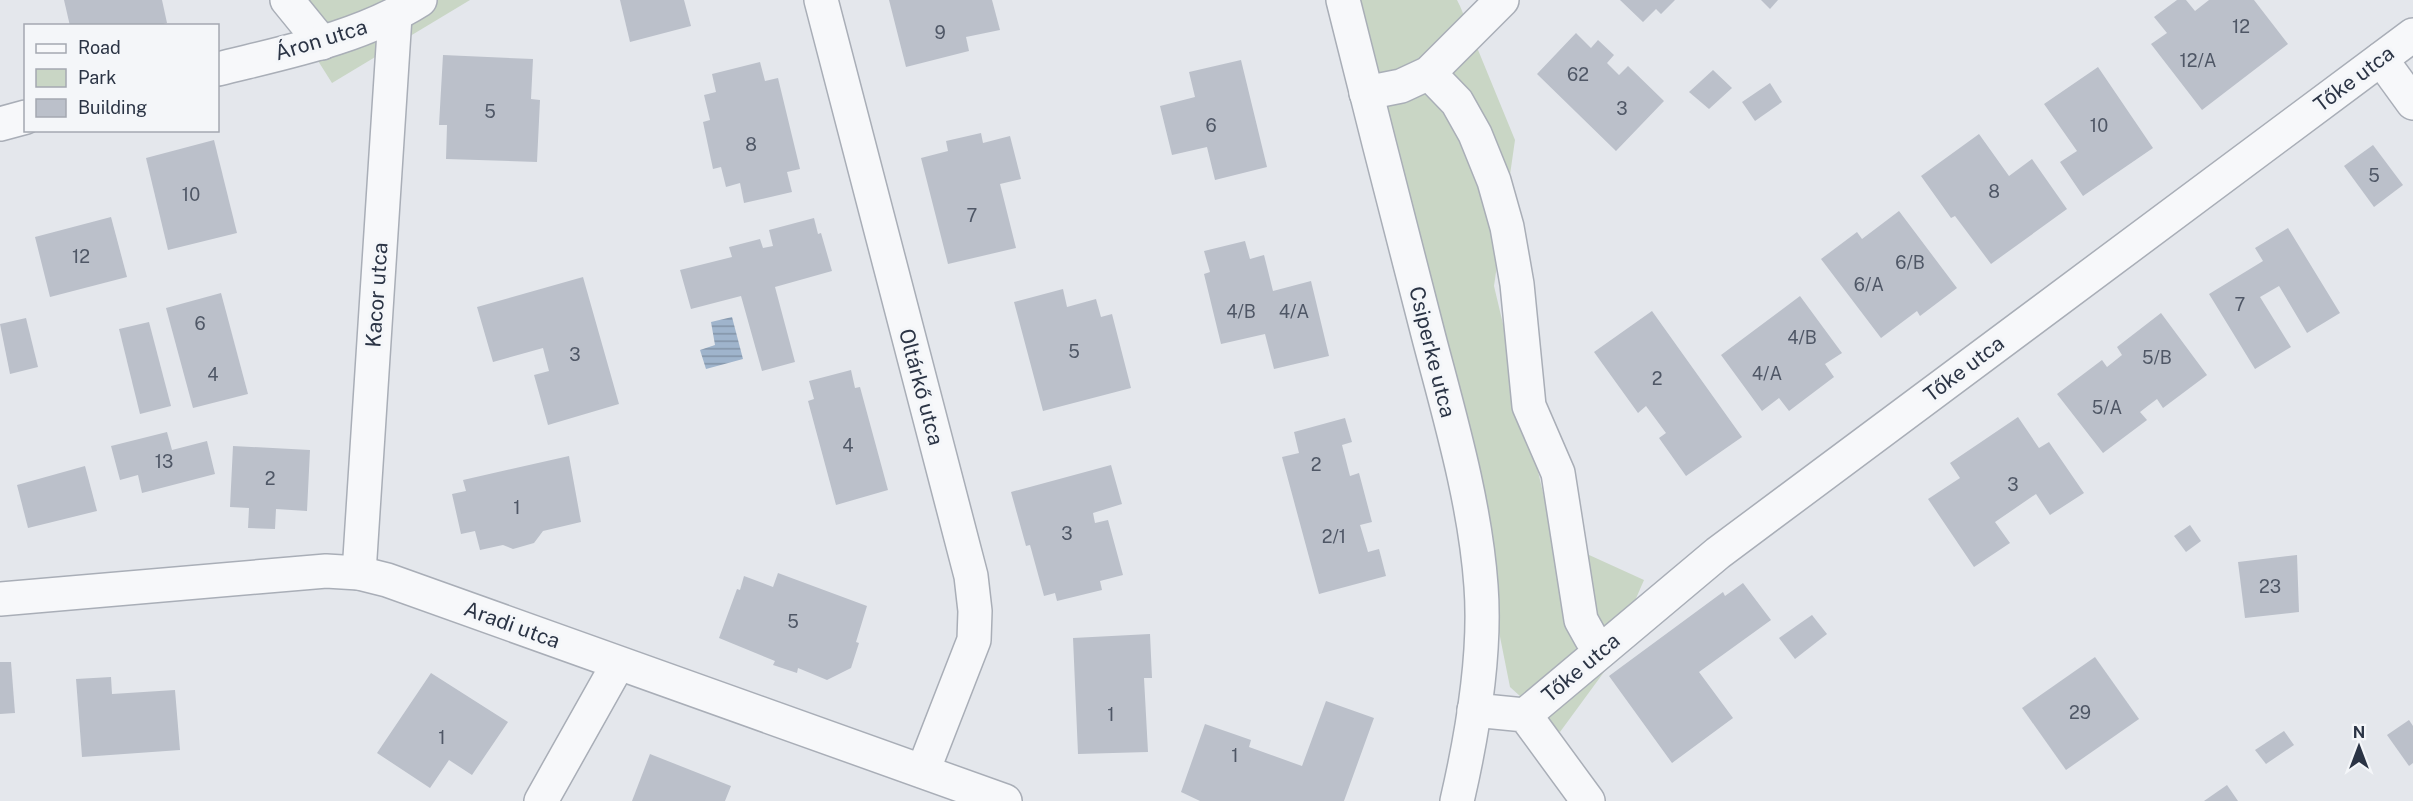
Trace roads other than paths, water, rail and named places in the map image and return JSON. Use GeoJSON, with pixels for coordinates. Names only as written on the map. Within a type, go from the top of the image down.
{"type":"FeatureCollection","features":[{"type":"Feature","properties":{"kind":"street"},"geometry":{"type":"LineString","coordinates":[[287,0],[322,43]]}},
{"type":"Feature","properties":{"kind":"street","name":"Oltárkő utca"},"geometry":{"type":"LineString","coordinates":[[820,0],[971,576],[975,611],[974,640],[923,771]]}},
{"type":"Feature","properties":{"kind":"street","name":"Csiperke utca"},"geometry":{"type":"LineString","coordinates":[[1343,0],[1445,399],[1474,536],[1481,587],[1474,710],[1457,801]]}},
{"type":"Feature","properties":{"kind":"street"},"geometry":{"type":"LineString","coordinates":[[1366,93],[1417,81],[1429,73],[1502,0]]}},
{"type":"Feature","properties":{"kind":"street","name":"Áron utca"},"geometry":{"type":"LineString","coordinates":[[219,69],[322,43],[408,8]]}},
{"type":"Feature","properties":{"kind":"street","name":"Kacor utca"},"geometry":{"type":"LineString","coordinates":[[359,573],[408,8]]}},
{"type":"Feature","properties":{"kind":"street","name":"Tőke utca"},"geometry":{"type":"LineString","coordinates":[[1525,715],[1718,553],[2413,35]]}},
{"type":"Feature","properties":{"kind":"street"},"geometry":{"type":"LineString","coordinates":[[2380,59],[2413,103]]}},
{"type":"Feature","properties":{"kind":"street"},"geometry":{"type":"LineString","coordinates":[[1429,73],[1457,102],[1475,134],[1494,181],[1507,227],[1517,284],[1529,406],[1558,474],[1581,620],[1591,638],[1602,650]]}},
{"type":"Feature","properties":{"kind":"street"},"geometry":{"type":"LineString","coordinates":[[0,124],[24,118]]}},
{"type":"Feature","properties":{"kind":"street","name":"Aradi utca"},"geometry":{"type":"LineString","coordinates":[[0,599],[326,571],[359,573],[398,584],[1005,801]]}},
{"type":"Feature","properties":{"kind":"street"},"geometry":{"type":"LineString","coordinates":[[541,801],[618,664]]}},
{"type":"Feature","properties":{"kind":"street"},"geometry":{"type":"LineString","coordinates":[[1474,710],[1525,715],[1588,801]]}},
{"type":"Feature","properties":{"kind":"water"},"geometry":{"type":"Polygon","coordinates":[[[732,317],[743,359],[706,369],[700,350],[715,345],[711,322],[732,317]]]}}]}
